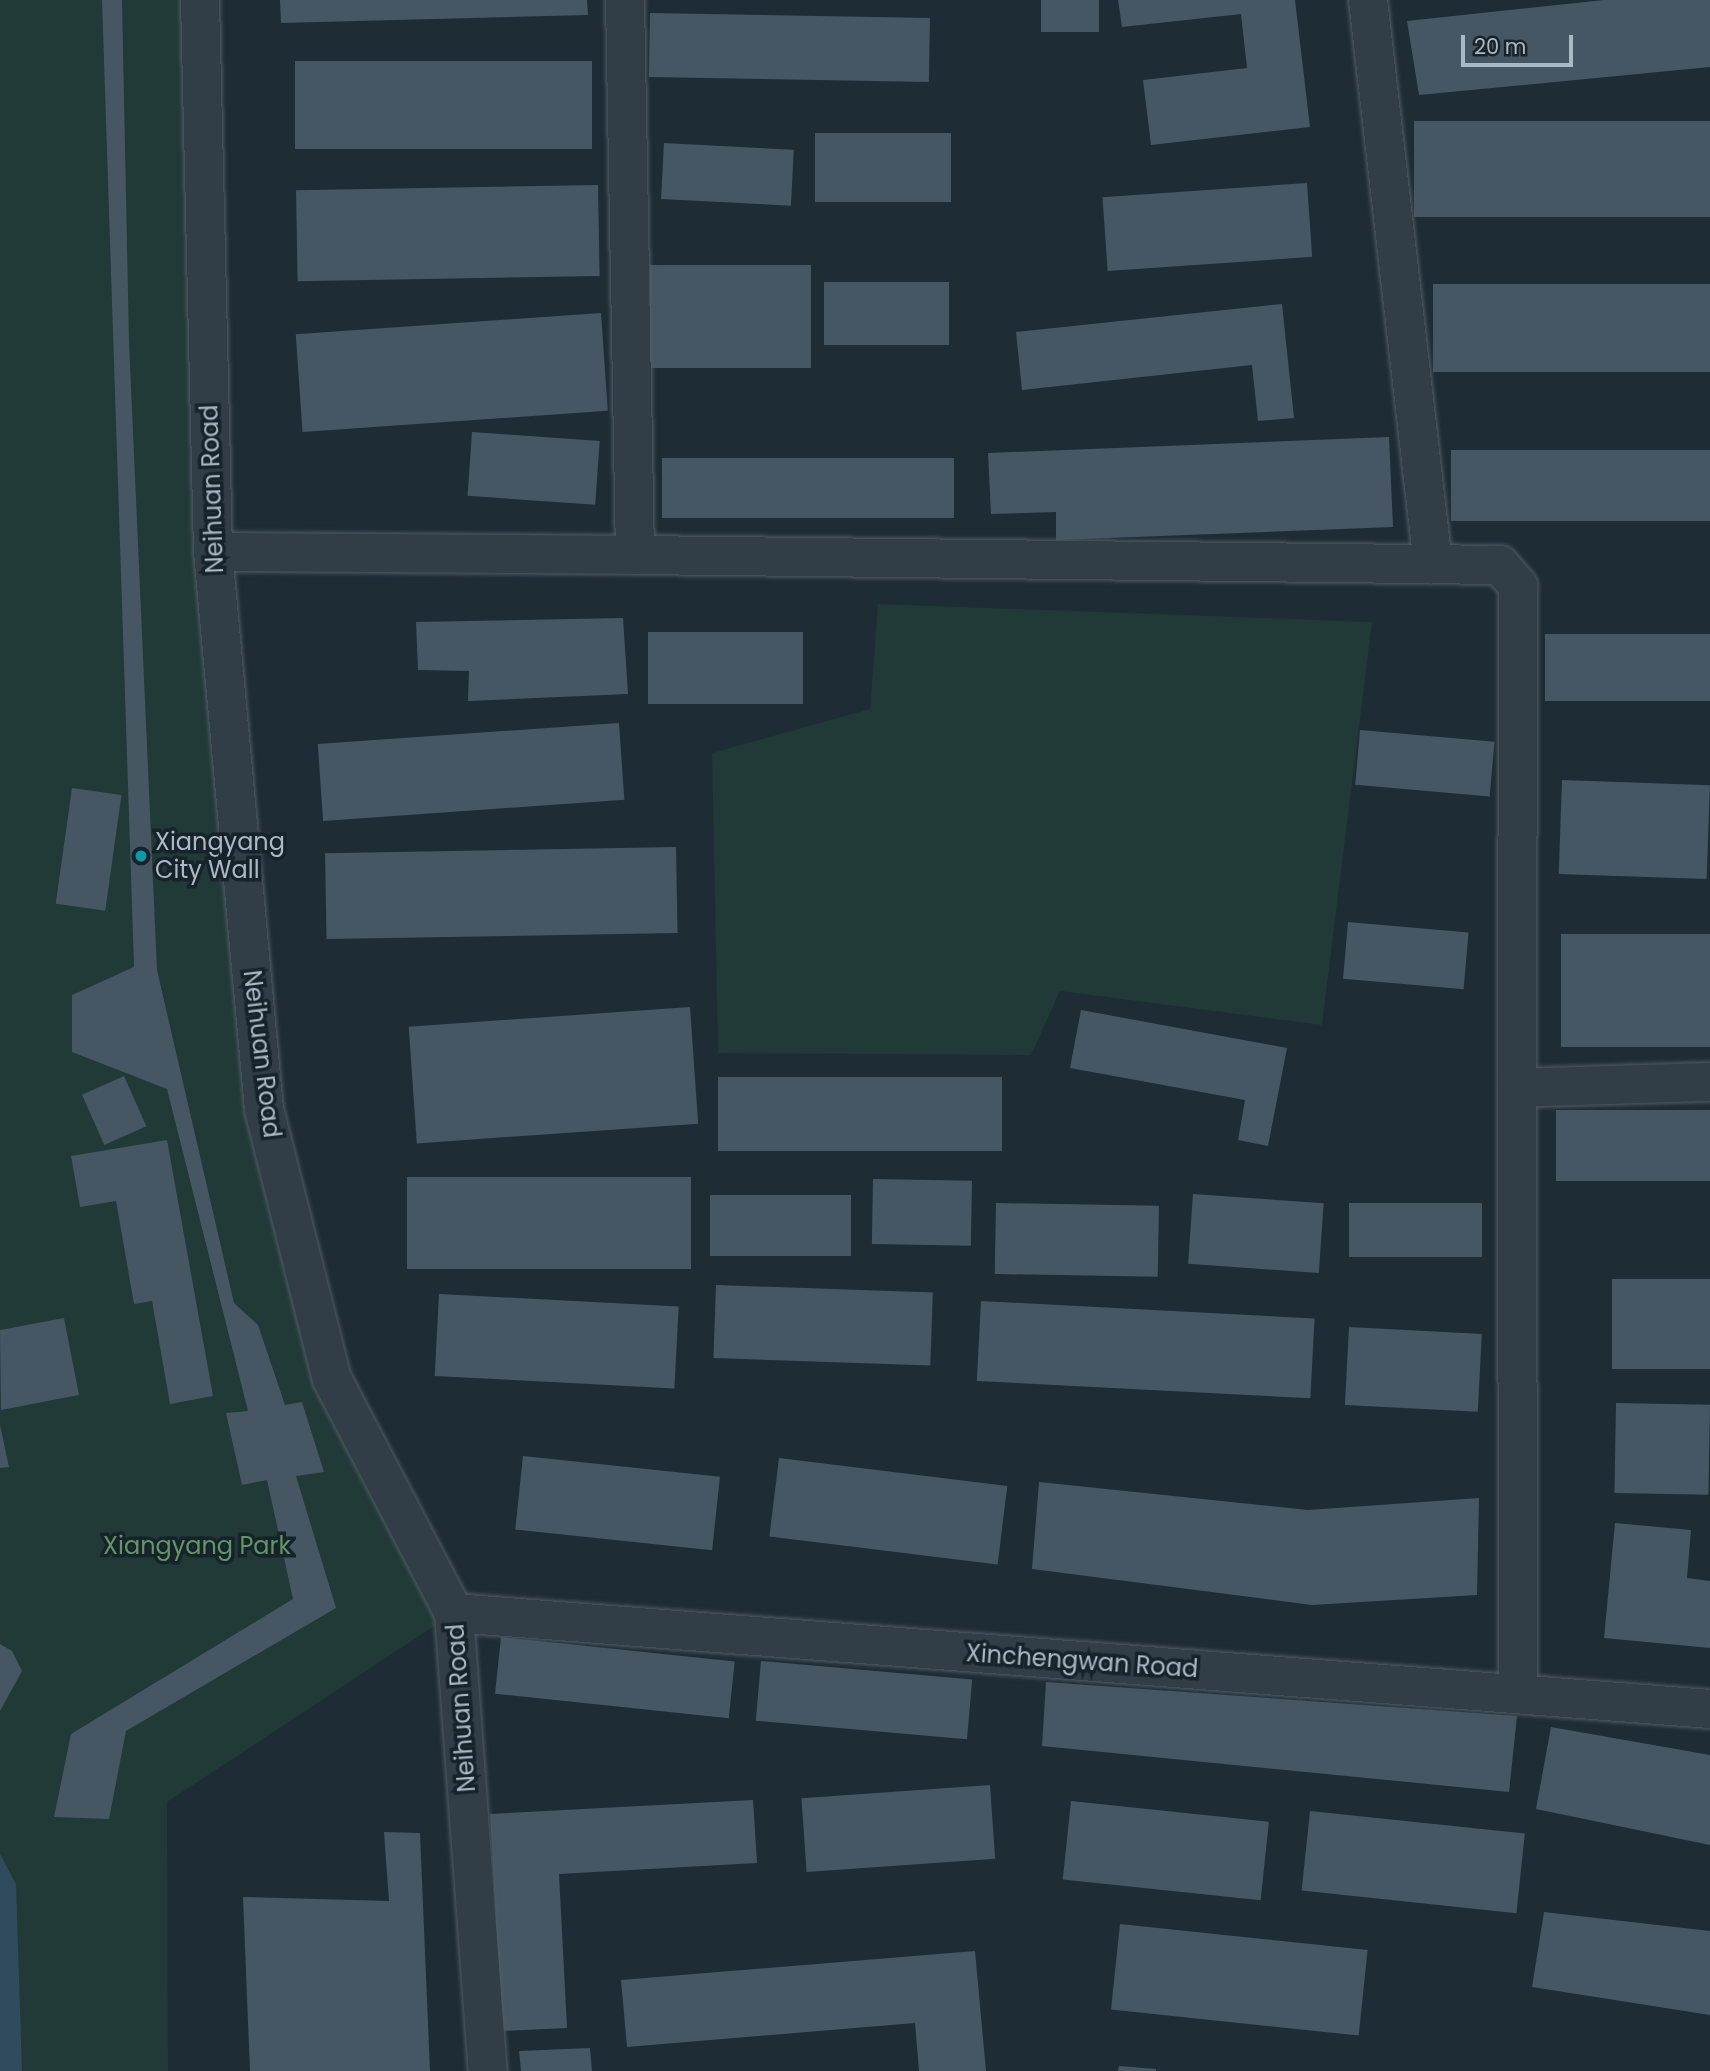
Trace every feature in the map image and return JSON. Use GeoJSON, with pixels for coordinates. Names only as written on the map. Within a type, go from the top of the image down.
{"type":"FeatureCollection","features":[{"type":"Feature","properties":{"kind":"street","name":"Neihuan Road"},"geometry":{"type":"LineString","coordinates":[[200,0],[212,552],[264,1110],[332,1379],[454,1613],[488,2071]]}},
{"type":"Feature","properties":{"kind":"street"},"geometry":{"type":"LineString","coordinates":[[625,0],[635,555]]}},
{"type":"Feature","properties":{"kind":"street"},"geometry":{"type":"LineString","coordinates":[[1368,0],[1433,564]]}},
{"type":"Feature","properties":{"kind":"street"},"geometry":{"type":"LineString","coordinates":[[212,552],[1500,565],[1518,586],[1518,1694]]}},
{"type":"Feature","properties":{"kind":"street"},"geometry":{"type":"LineString","coordinates":[[1517,1088],[1710,1082]]}},
{"type":"Feature","properties":{"kind":"street","name":"Xinchengwan Road"},"geometry":{"type":"LineString","coordinates":[[454,1613],[1710,1709]]}},
{"type":"Feature","properties":{"kind":"green space","name":"Xiangyang Park"},"geometry":{"type":"Polygon","coordinates":[[[0,0],[200,0],[264,1109],[332,1379],[454,1613],[167,1802],[168,2071],[0,2071],[0,0]]]}},
{"type":"Feature","properties":{"kind":"green space"},"geometry":{"type":"Polygon","coordinates":[[[878,604],[1372,622],[1322,1025],[1060,991],[1031,1055],[718,1053],[712,753],[870,709],[878,604]]]}},
{"type":"Feature","properties":{"kind":"water"},"geometry":{"type":"Polygon","coordinates":[[[0,1854],[16,1884],[22,2071],[0,2071],[0,1854]]]}},
{"type":"Feature","properties":{"kind":"building","name":"Xiangyang City Wall"},"geometry":{"type":"Polygon","coordinates":[[[102,0],[122,0],[129,342],[157,970],[234,1303],[258,1325],[285,1405],[302,1402],[324,1472],[296,1476],[336,1608],[126,1731],[109,1819],[54,1817],[71,1734],[293,1599],[267,1480],[242,1485],[226,1413],[248,1411],[167,1089],[72,1052],[72,995],[134,967],[102,0]]]}},
{"type":"Feature","properties":{"kind":"building"},"geometry":{"type":"Polygon","coordinates":[[[280,0],[587,0],[588,15],[281,23],[280,0]]]}},
{"type":"Feature","properties":{"kind":"building"},"geometry":{"type":"Polygon","coordinates":[[[1041,0],[1099,0],[1099,32],[1041,32],[1041,0]]]}},
{"type":"Feature","properties":{"kind":"building"},"geometry":{"type":"Polygon","coordinates":[[[1118,0],[1295,0],[1310,127],[1151,145],[1143,80],[1247,68],[1241,14],[1122,27],[1118,0]]]}},
{"type":"Feature","properties":{"kind":"building"},"geometry":{"type":"Polygon","coordinates":[[[1604,0],[1710,0],[1710,67],[1419,95],[1407,21],[1604,0]]]}},
{"type":"Feature","properties":{"kind":"building"},"geometry":{"type":"Polygon","coordinates":[[[650,13],[930,18],[929,82],[649,77],[650,13]]]}},
{"type":"Feature","properties":{"kind":"building"},"geometry":{"type":"Polygon","coordinates":[[[295,61],[592,61],[592,149],[295,149],[295,61]]]}},
{"type":"Feature","properties":{"kind":"building"},"geometry":{"type":"Polygon","coordinates":[[[1414,121],[1710,121],[1710,217],[1414,217],[1414,121]]]}},
{"type":"Feature","properties":{"kind":"building"},"geometry":{"type":"Polygon","coordinates":[[[815,133],[951,133],[951,202],[815,202],[815,133]]]}},
{"type":"Feature","properties":{"kind":"building"},"geometry":{"type":"Polygon","coordinates":[[[664,143],[794,150],[791,206],[661,199],[664,143]]]}},
{"type":"Feature","properties":{"kind":"building"},"geometry":{"type":"Polygon","coordinates":[[[1307,183],[1312,257],[1108,271],[1102,197],[1307,183]]]}},
{"type":"Feature","properties":{"kind":"building"},"geometry":{"type":"Polygon","coordinates":[[[598,185],[600,276],[298,281],[296,190],[598,185]]]}},
{"type":"Feature","properties":{"kind":"building"},"geometry":{"type":"Polygon","coordinates":[[[650,265],[811,265],[811,368],[650,368],[650,265]]]}},
{"type":"Feature","properties":{"kind":"building"},"geometry":{"type":"Polygon","coordinates":[[[824,282],[949,282],[949,345],[824,345],[824,282]]]}},
{"type":"Feature","properties":{"kind":"building"},"geometry":{"type":"Polygon","coordinates":[[[1433,284],[1710,284],[1710,372],[1433,372],[1433,284]]]}},
{"type":"Feature","properties":{"kind":"building"},"geometry":{"type":"Polygon","coordinates":[[[1282,304],[1294,418],[1258,421],[1252,365],[1022,390],[1016,332],[1282,304]]]}},
{"type":"Feature","properties":{"kind":"building"},"geometry":{"type":"Polygon","coordinates":[[[601,313],[608,411],[303,432],[296,334],[601,313]]]}},
{"type":"Feature","properties":{"kind":"building"},"geometry":{"type":"Polygon","coordinates":[[[472,432],[600,441],[595,505],[468,496],[472,432]]]}},
{"type":"Feature","properties":{"kind":"building"},"geometry":{"type":"Polygon","coordinates":[[[1389,437],[1393,527],[1056,540],[1056,512],[991,514],[988,453],[1389,437]]]}},
{"type":"Feature","properties":{"kind":"building"},"geometry":{"type":"Polygon","coordinates":[[[1451,450],[1710,450],[1710,521],[1451,521],[1451,450]]]}},
{"type":"Feature","properties":{"kind":"building"},"geometry":{"type":"Polygon","coordinates":[[[662,458],[954,458],[954,518],[662,518],[662,458]]]}},
{"type":"Feature","properties":{"kind":"building"},"geometry":{"type":"Polygon","coordinates":[[[623,618],[628,694],[468,701],[469,671],[418,670],[416,622],[623,618]]]}},
{"type":"Feature","properties":{"kind":"building"},"geometry":{"type":"Polygon","coordinates":[[[648,632],[803,632],[803,704],[648,704],[648,632]]]}},
{"type":"Feature","properties":{"kind":"building"},"geometry":{"type":"Polygon","coordinates":[[[1545,634],[1710,634],[1710,701],[1545,701],[1545,634]]]}},
{"type":"Feature","properties":{"kind":"building"},"geometry":{"type":"Polygon","coordinates":[[[619,723],[624,800],[323,821],[318,744],[619,723]]]}},
{"type":"Feature","properties":{"kind":"building"},"geometry":{"type":"Polygon","coordinates":[[[1360,730],[1494,742],[1490,797],[1355,785],[1360,730]]]}},
{"type":"Feature","properties":{"kind":"building"},"geometry":{"type":"Polygon","coordinates":[[[1562,780],[1710,785],[1707,879],[1559,874],[1562,780]]]}},
{"type":"Feature","properties":{"kind":"building"},"geometry":{"type":"Polygon","coordinates":[[[72,788],[122,795],[105,911],[56,904],[72,788]]]}},
{"type":"Feature","properties":{"kind":"building"},"geometry":{"type":"Polygon","coordinates":[[[676,847],[678,933],[327,939],[325,853],[676,847]]]}},
{"type":"Feature","properties":{"kind":"building"},"geometry":{"type":"Polygon","coordinates":[[[1348,922],[1469,933],[1464,989],[1343,979],[1348,922]]]}},
{"type":"Feature","properties":{"kind":"building"},"geometry":{"type":"Polygon","coordinates":[[[1561,934],[1710,934],[1710,1047],[1561,1047],[1561,934]]]}},
{"type":"Feature","properties":{"kind":"building"},"geometry":{"type":"Polygon","coordinates":[[[690,1007],[698,1124],[417,1143],[409,1027],[690,1007]]]}},
{"type":"Feature","properties":{"kind":"building"},"geometry":{"type":"Polygon","coordinates":[[[1081,1010],[1287,1048],[1268,1146],[1238,1140],[1245,1100],[1070,1068],[1081,1010]]]}},
{"type":"Feature","properties":{"kind":"building"},"geometry":{"type":"Polygon","coordinates":[[[124,1076],[146,1126],[104,1145],[82,1095],[124,1076]]]}},
{"type":"Feature","properties":{"kind":"building"},"geometry":{"type":"Polygon","coordinates":[[[718,1077],[1002,1077],[1002,1151],[718,1151],[718,1077]]]}},
{"type":"Feature","properties":{"kind":"building"},"geometry":{"type":"Polygon","coordinates":[[[1556,1110],[1710,1110],[1710,1181],[1556,1181],[1556,1110]]]}},
{"type":"Feature","properties":{"kind":"building"},"geometry":{"type":"Polygon","coordinates":[[[167,1140],[213,1396],[170,1404],[152,1301],[134,1304],[116,1201],[80,1207],[71,1156],[167,1140]]]}},
{"type":"Feature","properties":{"kind":"building"},"geometry":{"type":"Polygon","coordinates":[[[407,1177],[691,1177],[691,1269],[407,1269],[407,1177]]]}},
{"type":"Feature","properties":{"kind":"building"},"geometry":{"type":"Polygon","coordinates":[[[873,1179],[972,1181],[971,1246],[872,1244],[873,1179]]]}},
{"type":"Feature","properties":{"kind":"building"},"geometry":{"type":"Polygon","coordinates":[[[1193,1194],[1324,1203],[1319,1273],[1188,1264],[1193,1194]]]}},
{"type":"Feature","properties":{"kind":"building"},"geometry":{"type":"Polygon","coordinates":[[[710,1195],[851,1195],[851,1256],[710,1256],[710,1195]]]}},
{"type":"Feature","properties":{"kind":"building"},"geometry":{"type":"Polygon","coordinates":[[[996,1203],[1159,1206],[1158,1277],[995,1274],[996,1203]]]}},
{"type":"Feature","properties":{"kind":"building"},"geometry":{"type":"Polygon","coordinates":[[[1349,1203],[1482,1203],[1482,1257],[1349,1257],[1349,1203]]]}},
{"type":"Feature","properties":{"kind":"building"},"geometry":{"type":"Polygon","coordinates":[[[1612,1279],[1710,1279],[1710,1369],[1612,1369],[1612,1279]]]}},
{"type":"Feature","properties":{"kind":"building"},"geometry":{"type":"Polygon","coordinates":[[[716,1285],[933,1293],[930,1366],[713,1358],[716,1285]]]}},
{"type":"Feature","properties":{"kind":"building"},"geometry":{"type":"Polygon","coordinates":[[[439,1294],[679,1307],[674,1388],[435,1376],[439,1294]]]}},
{"type":"Feature","properties":{"kind":"building"},"geometry":{"type":"Polygon","coordinates":[[[981,1301],[1315,1318],[1310,1398],[977,1381],[981,1301]]]}},
{"type":"Feature","properties":{"kind":"building"},"geometry":{"type":"Polygon","coordinates":[[[64,1318],[79,1395],[1,1410],[0,1330],[64,1318]]]}},
{"type":"Feature","properties":{"kind":"building"},"geometry":{"type":"Polygon","coordinates":[[[1349,1327],[1482,1334],[1478,1412],[1345,1405],[1349,1327]]]}},
{"type":"Feature","properties":{"kind":"building"},"geometry":{"type":"Polygon","coordinates":[[[1616,1403],[1710,1405],[1708,1495],[1614,1493],[1616,1403]]]}},
{"type":"Feature","properties":{"kind":"building"},"geometry":{"type":"Polygon","coordinates":[[[0,1425],[9,1467],[0,1468],[0,1425]]]}},
{"type":"Feature","properties":{"kind":"building"},"geometry":{"type":"Polygon","coordinates":[[[523,1456],[720,1477],[712,1550],[515,1530],[523,1456]]]}},
{"type":"Feature","properties":{"kind":"building"},"geometry":{"type":"Polygon","coordinates":[[[779,1458],[1007,1486],[998,1564],[769,1536],[779,1458]]]}},
{"type":"Feature","properties":{"kind":"building"},"geometry":{"type":"Polygon","coordinates":[[[1039,1482],[1308,1510],[1479,1498],[1477,1595],[1312,1605],[1032,1569],[1039,1482]]]}},
{"type":"Feature","properties":{"kind":"building"},"geometry":{"type":"Polygon","coordinates":[[[1615,1523],[1691,1530],[1687,1578],[1710,1581],[1710,1648],[1604,1638],[1615,1523]]]}},
{"type":"Feature","properties":{"kind":"building"},"geometry":{"type":"Polygon","coordinates":[[[501,1637],[735,1662],[729,1718],[495,1694],[501,1637]]]}},
{"type":"Feature","properties":{"kind":"building"},"geometry":{"type":"Polygon","coordinates":[[[0,1644],[12,1651],[22,1671],[0,1711],[0,1644]]]}},
{"type":"Feature","properties":{"kind":"building"},"geometry":{"type":"Polygon","coordinates":[[[761,1661],[972,1679],[967,1739],[756,1721],[761,1661]]]}},
{"type":"Feature","properties":{"kind":"building"},"geometry":{"type":"Polygon","coordinates":[[[1046,1682],[1517,1716],[1509,1792],[1042,1746],[1046,1682]]]}},
{"type":"Feature","properties":{"kind":"building"},"geometry":{"type":"Polygon","coordinates":[[[1551,1727],[1710,1755],[1710,1845],[1536,1809],[1551,1727]]]}},
{"type":"Feature","properties":{"kind":"building"},"geometry":{"type":"Polygon","coordinates":[[[990,1785],[995,1859],[807,1872],[801,1798],[990,1785]]]}},
{"type":"Feature","properties":{"kind":"building"},"geometry":{"type":"Polygon","coordinates":[[[753,1800],[757,1863],[559,1874],[567,2028],[502,2031],[490,1814],[753,1800]]]}},
{"type":"Feature","properties":{"kind":"building"},"geometry":{"type":"Polygon","coordinates":[[[1071,1801],[1269,1822],[1261,1900],[1063,1880],[1071,1801]]]}},
{"type":"Feature","properties":{"kind":"building"},"geometry":{"type":"Polygon","coordinates":[[[1310,1811],[1525,1834],[1516,1913],[1302,1891],[1310,1811]]]}},
{"type":"Feature","properties":{"kind":"building"},"geometry":{"type":"Polygon","coordinates":[[[384,1832],[420,1833],[430,2071],[250,2071],[243,1897],[389,1901],[384,1832]]]}},
{"type":"Feature","properties":{"kind":"building"},"geometry":{"type":"Polygon","coordinates":[[[1544,1912],[1710,1931],[1710,2015],[1532,1987],[1544,1912]]]}},
{"type":"Feature","properties":{"kind":"building"},"geometry":{"type":"Polygon","coordinates":[[[1120,1924],[1368,1950],[1359,2036],[1111,2010],[1120,1924]]]}},
{"type":"Feature","properties":{"kind":"building"},"geometry":{"type":"Polygon","coordinates":[[[975,1951],[986,2071],[919,2071],[915,2023],[627,2047],[621,1980],[975,1951]]]}},
{"type":"Feature","properties":{"kind":"building"},"geometry":{"type":"Polygon","coordinates":[[[590,2048],[592,2071],[521,2071],[519,2051],[590,2048]]]}},
{"type":"Feature","properties":{"kind":"building"},"geometry":{"type":"Polygon","coordinates":[[[1119,2066],[1156,2069],[1156,2071],[1118,2071],[1119,2066]]]}},
{"type":"Feature","properties":{"kind":"place","name":"Xiangyang City Wall"},"geometry":{"type":"Point","coordinates":[141,856]}}]}
